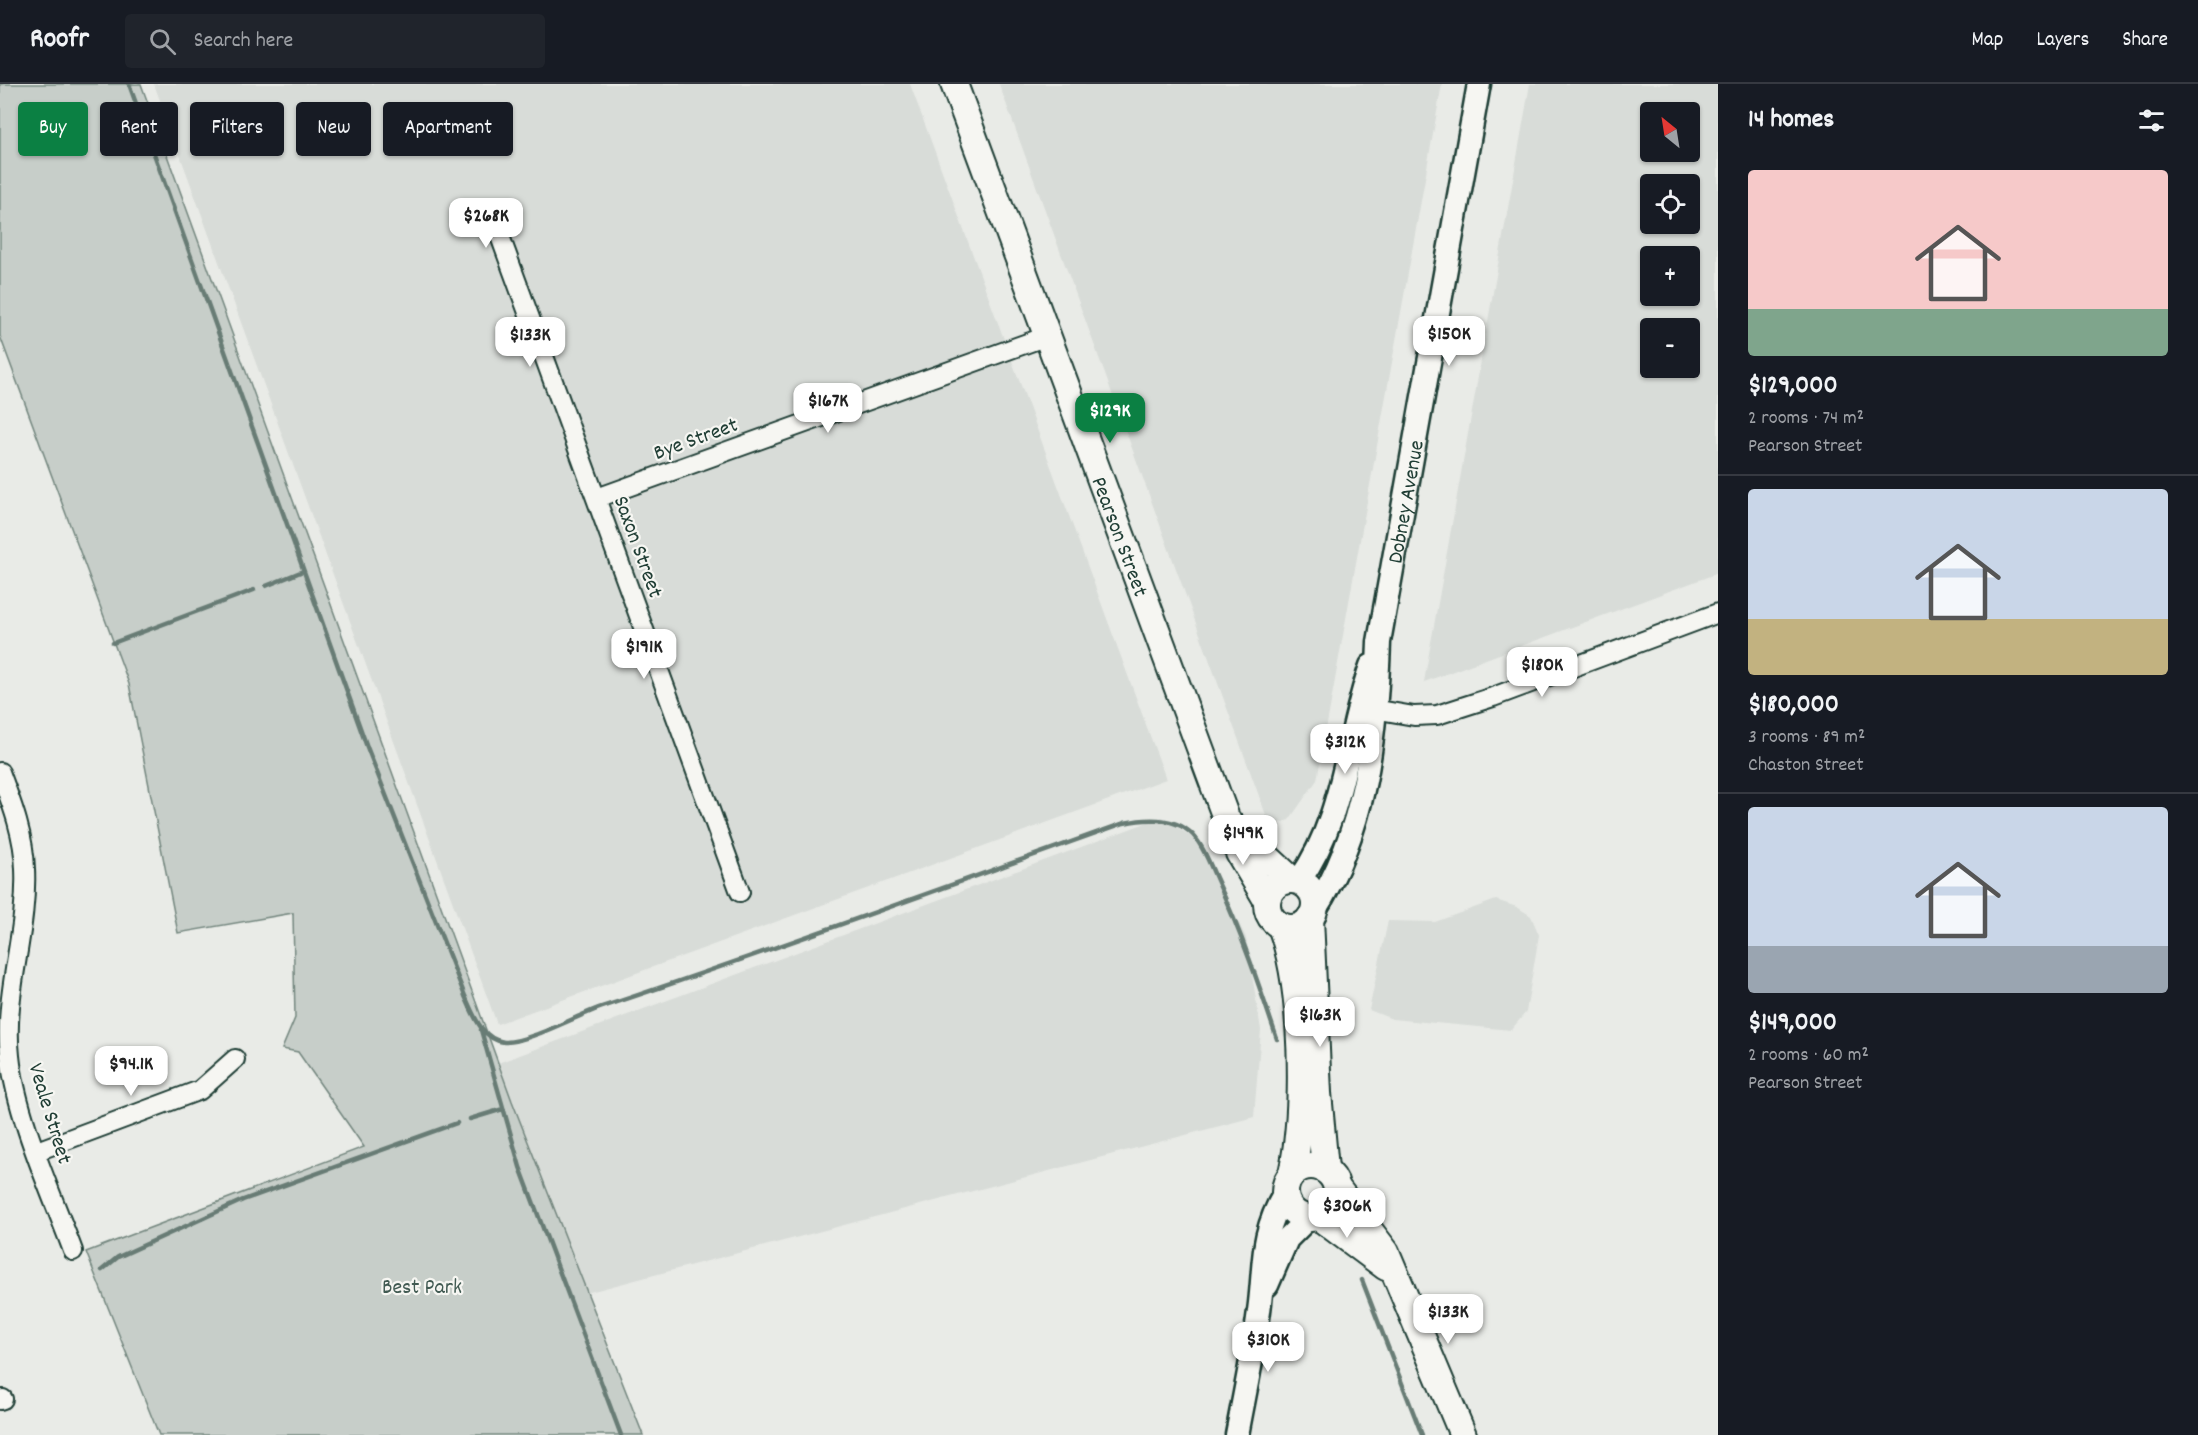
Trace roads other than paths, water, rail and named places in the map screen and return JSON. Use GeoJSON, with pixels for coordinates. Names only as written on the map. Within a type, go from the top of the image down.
{"type":"FeatureCollection","features":[{"type":"Feature","properties":{"kind":"main road","name":"Pearson Street"},"geometry":{"type":"LineString","coordinates":[[954,84],[1239,853],[1267,900]]}},
{"type":"Feature","properties":{"kind":"main road","name":"Pearson Street"},"geometry":{"type":"LineString","coordinates":[[1226,818],[1295,880]]}},
{"type":"Feature","properties":{"kind":"main road"},"geometry":{"type":"LineString","coordinates":[[1314,1217],[1333,1206],[1331,1179],[1318,1102],[1312,915],[1315,904],[1311,890],[1295,880],[1278,883],[1267,900],[1269,914],[1281,926],[1294,969],[1298,1028],[1299,1139],[1288,1183],[1294,1212],[1314,1217],[1339,1229],[1372,1259],[1394,1272]]}},
{"type":"Feature","properties":{"kind":"main road"},"geometry":{"type":"LineString","coordinates":[[1281,926],[1297,927],[1312,915]]}},
{"type":"Feature","properties":{"kind":"main road"},"geometry":{"type":"LineString","coordinates":[[1288,1183],[1304,1166],[1331,1179],[1348,1206],[1386,1252],[1463,1435]]}},
{"type":"Feature","properties":{"kind":"street","name":"Dobney Avenue"},"geometry":{"type":"LineString","coordinates":[[1312,915],[1336,872],[1360,804],[1367,709],[1479,84]]}},
{"type":"Feature","properties":{"kind":"street","name":"Saxon Street"},"geometry":{"type":"LineString","coordinates":[[493,217],[740,892]]}},
{"type":"Feature","properties":{"kind":"street","name":"Bye Street"},"geometry":{"type":"LineString","coordinates":[[597,498],[1047,336]]}},
{"type":"Feature","properties":{"kind":"street"},"geometry":{"type":"LineString","coordinates":[[1295,880],[1312,863],[1331,822],[1347,765],[1367,709],[1414,716],[1437,715],[1462,708],[1718,613]]}},
{"type":"Feature","properties":{"kind":"street","name":"Veale Street"},"geometry":{"type":"LineString","coordinates":[[0,772],[21,832],[26,870],[24,908],[10,1015],[9,1056],[18,1100],[73,1251]]}},
{"type":"Feature","properties":{"kind":"street"},"geometry":{"type":"LineString","coordinates":[[37,1151],[200,1090],[235,1059]]}},
{"type":"Feature","properties":{"kind":"street"},"geometry":{"type":"LineString","coordinates":[[1237,1435],[1260,1303],[1263,1253],[1268,1230],[1288,1183]]}},
{"type":"Feature","properties":{"kind":"street"},"geometry":{"type":"LineString","coordinates":[[1260,1303],[1287,1239],[1314,1217]]}},
{"type":"Feature","properties":{"kind":"waterway"},"geometry":{"type":"LineString","coordinates":[[129,84],[367,747],[465,996],[479,1024],[489,1036],[504,1042],[525,1038],[602,1007],[798,940],[1124,823],[1160,820],[1178,824],[1186,829],[1193,835],[1206,856],[1242,939],[1277,1039]]}},
{"type":"Feature","properties":{"kind":"waterway"},"geometry":{"type":"LineString","coordinates":[[266,586],[303,571]]}},
{"type":"Feature","properties":{"kind":"waterway"},"geometry":{"type":"LineString","coordinates":[[113,643],[254,590]]}},
{"type":"Feature","properties":{"kind":"waterway"},"geometry":{"type":"LineString","coordinates":[[481,1030],[520,1167],[621,1435]]}},
{"type":"Feature","properties":{"kind":"waterway"},"geometry":{"type":"LineString","coordinates":[[470,1119],[503,1109]]}},
{"type":"Feature","properties":{"kind":"waterway"},"geometry":{"type":"LineString","coordinates":[[102,1270],[118,1257],[243,1200],[457,1123]]}},
{"type":"Feature","properties":{"kind":"waterway"},"geometry":{"type":"LineString","coordinates":[[1362,1280],[1422,1435]]}},
{"type":"Feature","properties":{"kind":"park label","name":"Best Park"},"geometry":{"type":"Point","coordinates":[422,1285]}}]}
